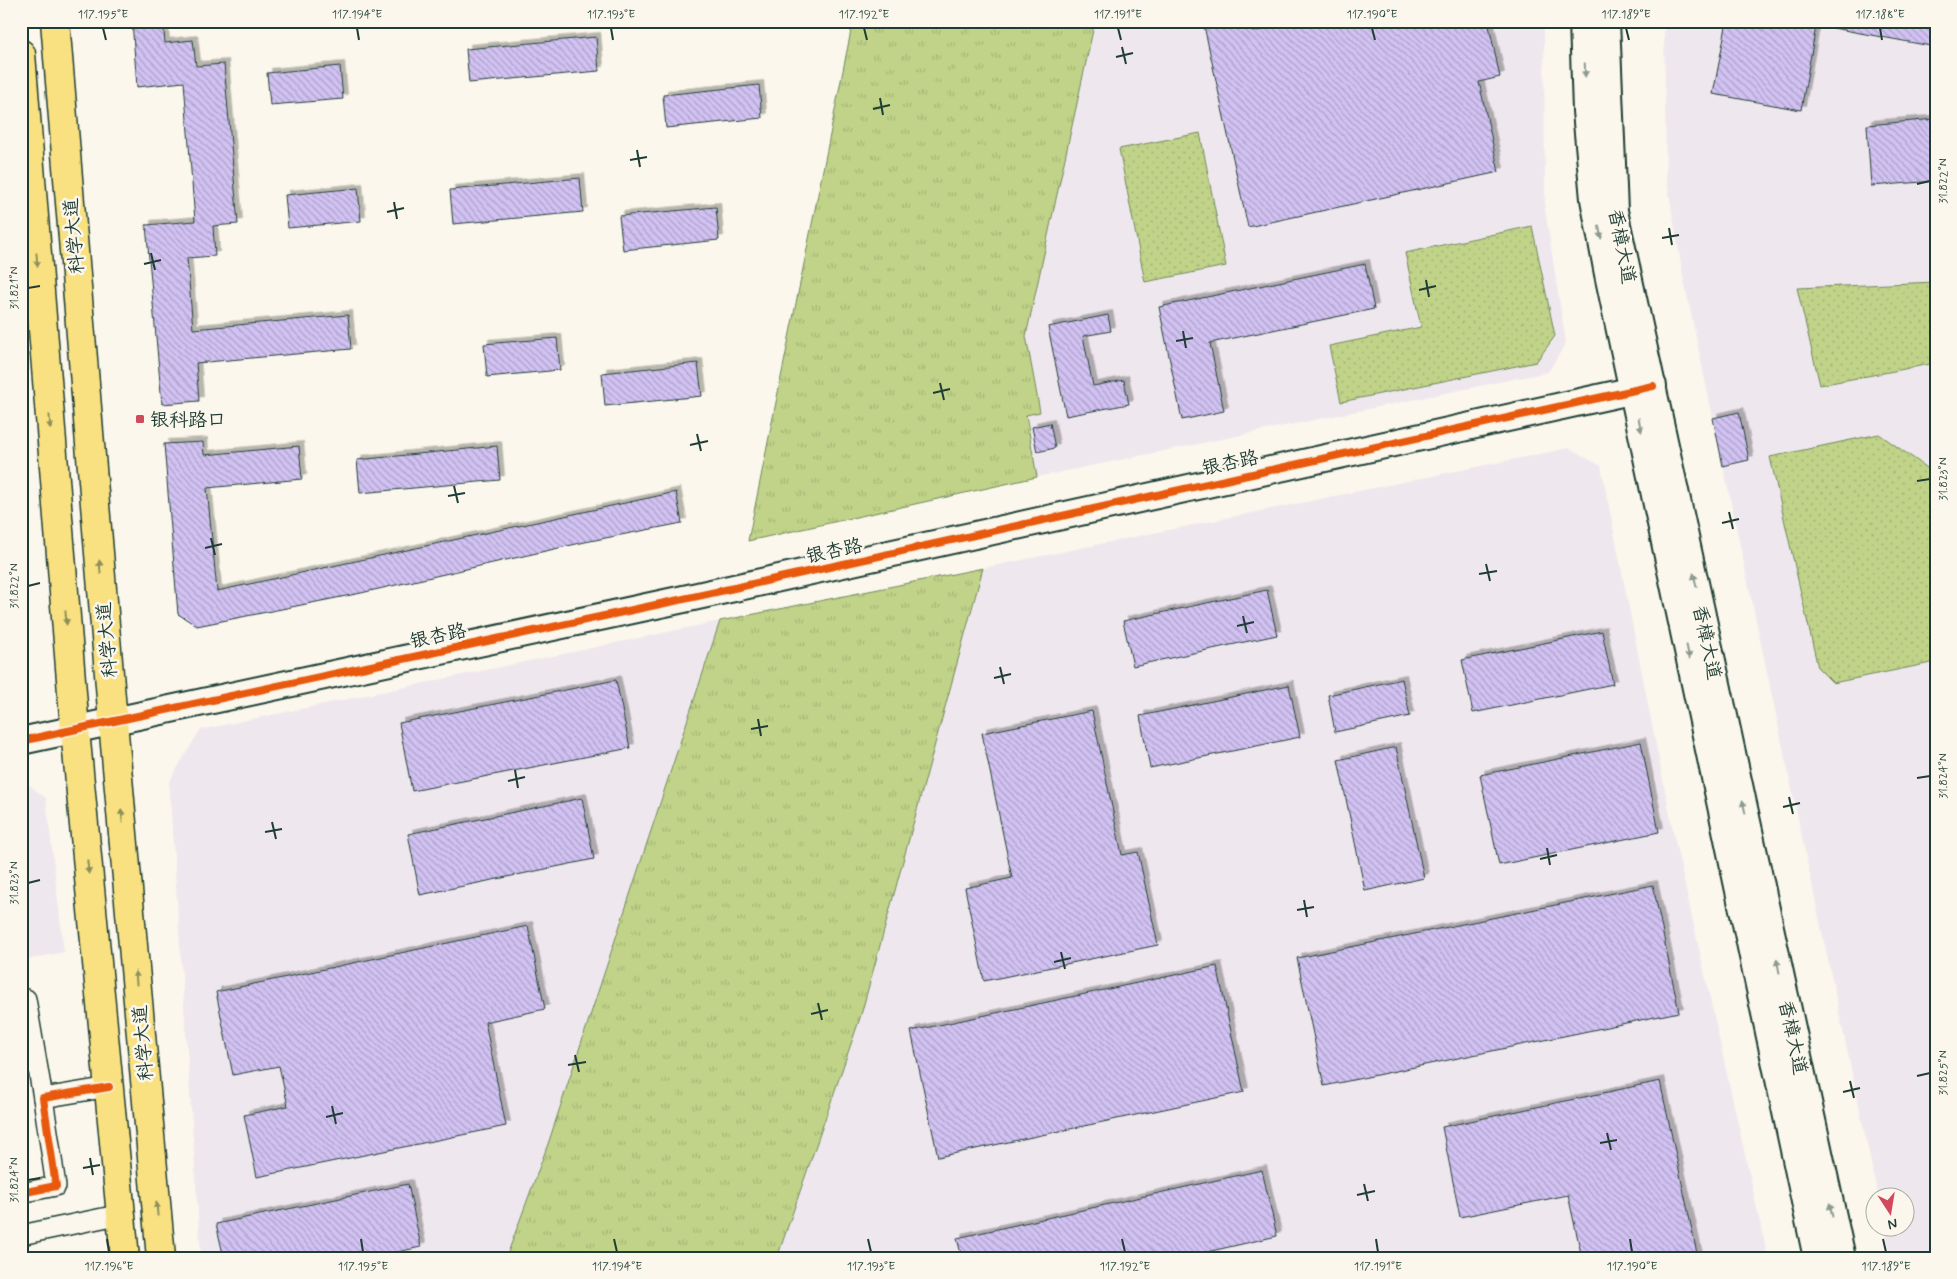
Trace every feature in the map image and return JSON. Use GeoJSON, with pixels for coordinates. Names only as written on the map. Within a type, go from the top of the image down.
{"type":"FeatureCollection","features":[{"type":"Feature","properties":{"kind":"main road","name":"科学大道"},"geometry":{"type":"LineString","coordinates":[[55,21],[113,722],[161,1258]]}},
{"type":"Feature","properties":{"kind":"main road","name":"香樟大道"},"geometry":{"type":"LineString","coordinates":[[1583,21],[1586,111],[1594,198],[1608,274],[1643,388],[1842,1258]]}},
{"type":"Feature","properties":{"kind":"main road","name":"香樟大道"},"geometry":{"type":"LineString","coordinates":[[1606,21],[1614,211],[1643,388],[1817,1258]]}},
{"type":"Feature","properties":{"kind":"main road","name":"科学大道"},"geometry":{"type":"LineString","coordinates":[[21,54],[23,99],[75,730],[125,1258]]}},
{"type":"Feature","properties":{"kind":"main road","name":"银杏路"},"geometry":{"type":"LineString","coordinates":[[21,740],[113,722],[693,597],[1643,388]]}},
{"type":"Feature","properties":{"kind":"street"},"geometry":{"type":"LineString","coordinates":[[21,1000],[26,999],[56,1186],[21,1193]]}},
{"type":"Feature","properties":{"kind":"street"},"geometry":{"type":"LineString","coordinates":[[43,1098],[109,1087]]}},
{"type":"Feature","properties":{"kind":"street"},"geometry":{"type":"LineString","coordinates":[[21,1235],[122,1214]]}},
{"type":"Feature","properties":{"kind":"shaded area"},"geometry":{"type":"Polygon","coordinates":[[[1095,21],[1544,21],[1545,209],[1566,343],[1548,372],[1037,477],[1026,415],[1040,411],[1026,336],[1095,21]]]}},
{"type":"Feature","properties":{"kind":"shaded area"},"geometry":{"type":"Polygon","coordinates":[[[1664,21],[1936,21],[1936,1258],[1891,1258],[1886,1236],[1914,1236],[1914,1186],[1876,1186],[1683,276],[1666,176],[1664,21]]]}},
{"type":"Feature","properties":{"kind":"shaded area"},"geometry":{"type":"Polygon","coordinates":[[[1569,448],[1601,466],[1675,841],[1768,1258],[777,1258],[861,1015],[983,568],[1569,448]]]}},
{"type":"Feature","properties":{"kind":"shaded area"},"geometry":{"type":"Polygon","coordinates":[[[720,621],[548,1144],[506,1258],[201,1258],[169,782],[200,730],[720,621]]]}},
{"type":"Feature","properties":{"kind":"shaded area"},"geometry":{"type":"Polygon","coordinates":[[[21,779],[46,798],[64,952],[21,961],[21,779]]]}},
{"type":"Feature","properties":{"kind":"green space"},"geometry":{"type":"Polygon","coordinates":[[[853,21],[1095,21],[1026,336],[1040,412],[1026,415],[1037,477],[748,541],[853,21]]]}},
{"type":"Feature","properties":{"kind":"green space"},"geometry":{"type":"Polygon","coordinates":[[[1200,133],[1226,266],[1145,282],[1119,149],[1200,133]]]}},
{"type":"Feature","properties":{"kind":"green space"},"geometry":{"type":"Polygon","coordinates":[[[1532,226],[1555,336],[1536,362],[1341,402],[1329,346],[1421,327],[1405,253],[1532,226]]]}},
{"type":"Feature","properties":{"kind":"green space"},"geometry":{"type":"Polygon","coordinates":[[[1935,282],[1936,363],[1820,385],[1797,288],[1935,282]]]}},
{"type":"Feature","properties":{"kind":"green space"},"geometry":{"type":"Polygon","coordinates":[[[1879,434],[1936,474],[1936,662],[1833,683],[1818,668],[1770,457],[1879,434]]]}},
{"type":"Feature","properties":{"kind":"green space"},"geometry":{"type":"Polygon","coordinates":[[[983,568],[861,1015],[777,1258],[506,1258],[548,1144],[720,621],[983,568]]]}},
{"type":"Feature","properties":{"kind":"building"},"geometry":{"type":"Polygon","coordinates":[[[132,21],[163,21],[165,43],[193,40],[196,66],[224,64],[238,224],[213,226],[215,256],[187,258],[193,329],[348,315],[351,349],[196,363],[199,401],[162,404],[146,225],[195,221],[184,82],[137,87],[132,21]]]}},
{"type":"Feature","properties":{"kind":"building"},"geometry":{"type":"Polygon","coordinates":[[[1203,21],[1251,21],[1252,32],[1302,21],[1488,21],[1500,77],[1479,82],[1499,172],[1248,227],[1203,21]]]}},
{"type":"Feature","properties":{"kind":"building"},"geometry":{"type":"Polygon","coordinates":[[[1727,21],[1817,21],[1801,110],[1713,94],[1727,21]]]}},
{"type":"Feature","properties":{"kind":"building"},"geometry":{"type":"Polygon","coordinates":[[[1834,21],[1936,21],[1936,47],[1833,28],[1834,21]]]}},
{"type":"Feature","properties":{"kind":"building"},"geometry":{"type":"Polygon","coordinates":[[[596,37],[599,71],[469,83],[466,49],[596,37]]]}},
{"type":"Feature","properties":{"kind":"building"},"geometry":{"type":"Polygon","coordinates":[[[340,66],[343,99],[270,105],[267,73],[340,66]]]}},
{"type":"Feature","properties":{"kind":"building"},"geometry":{"type":"Polygon","coordinates":[[[759,85],[762,118],[666,128],[663,95],[759,85]]]}},
{"type":"Feature","properties":{"kind":"building"},"geometry":{"type":"Polygon","coordinates":[[[1936,119],[1936,181],[1871,186],[1867,125],[1936,119]]]}},
{"type":"Feature","properties":{"kind":"building"},"geometry":{"type":"Polygon","coordinates":[[[580,178],[583,212],[453,224],[450,190],[580,178]]]}},
{"type":"Feature","properties":{"kind":"building"},"geometry":{"type":"Polygon","coordinates":[[[358,188],[361,221],[288,228],[285,195],[358,188]]]}},
{"type":"Feature","properties":{"kind":"building"},"geometry":{"type":"Polygon","coordinates":[[[716,207],[719,240],[623,250],[619,216],[716,207]]]}},
{"type":"Feature","properties":{"kind":"building"},"geometry":{"type":"Polygon","coordinates":[[[1365,264],[1374,309],[1210,343],[1224,411],[1182,420],[1159,307],[1365,264]]]}},
{"type":"Feature","properties":{"kind":"building"},"geometry":{"type":"Polygon","coordinates":[[[1108,315],[1111,331],[1083,336],[1093,386],[1124,380],[1129,404],[1066,416],[1048,327],[1108,315]]]}},
{"type":"Feature","properties":{"kind":"building"},"geometry":{"type":"Polygon","coordinates":[[[557,338],[560,370],[487,377],[484,344],[557,338]]]}},
{"type":"Feature","properties":{"kind":"building"},"geometry":{"type":"Polygon","coordinates":[[[698,363],[702,396],[605,406],[602,373],[698,363]]]}},
{"type":"Feature","properties":{"kind":"building"},"geometry":{"type":"Polygon","coordinates":[[[1739,412],[1749,460],[1723,466],[1713,418],[1739,412]]]}},
{"type":"Feature","properties":{"kind":"building"},"geometry":{"type":"Polygon","coordinates":[[[1050,423],[1055,448],[1037,452],[1032,427],[1050,423]]]}},
{"type":"Feature","properties":{"kind":"building"},"geometry":{"type":"Polygon","coordinates":[[[203,442],[204,455],[299,446],[302,479],[207,488],[217,591],[676,492],[682,523],[585,542],[361,593],[197,626],[178,614],[164,444],[203,442]]]}},
{"type":"Feature","properties":{"kind":"building"},"geometry":{"type":"Polygon","coordinates":[[[497,446],[500,480],[360,493],[357,460],[497,446]]]}},
{"type":"Feature","properties":{"kind":"building"},"geometry":{"type":"Polygon","coordinates":[[[1267,590],[1277,635],[1133,666],[1123,621],[1267,590]]]}},
{"type":"Feature","properties":{"kind":"building"},"geometry":{"type":"Polygon","coordinates":[[[1602,631],[1613,684],[1473,713],[1462,660],[1602,631]]]}},
{"type":"Feature","properties":{"kind":"building"},"geometry":{"type":"Polygon","coordinates":[[[1402,679],[1410,716],[1335,732],[1328,695],[1402,679]]]}},
{"type":"Feature","properties":{"kind":"building"},"geometry":{"type":"Polygon","coordinates":[[[616,680],[630,748],[412,791],[399,723],[616,680]]]}},
{"type":"Feature","properties":{"kind":"building"},"geometry":{"type":"Polygon","coordinates":[[[1289,685],[1300,737],[1150,768],[1140,716],[1289,685]]]}},
{"type":"Feature","properties":{"kind":"building"},"geometry":{"type":"Polygon","coordinates":[[[1092,711],[1122,855],[1138,852],[1158,945],[984,981],[965,888],[1012,878],[982,733],[1092,711]]]}},
{"type":"Feature","properties":{"kind":"building"},"geometry":{"type":"Polygon","coordinates":[[[1641,742],[1659,832],[1499,865],[1480,775],[1641,742]]]}},
{"type":"Feature","properties":{"kind":"building"},"geometry":{"type":"Polygon","coordinates":[[[1396,747],[1424,878],[1365,891],[1338,760],[1396,747]]]}},
{"type":"Feature","properties":{"kind":"building"},"geometry":{"type":"Polygon","coordinates":[[[582,798],[594,859],[420,895],[408,834],[582,798]]]}},
{"type":"Feature","properties":{"kind":"building"},"geometry":{"type":"Polygon","coordinates":[[[1653,885],[1679,1012],[1324,1086],[1297,958],[1653,885]]]}},
{"type":"Feature","properties":{"kind":"building"},"geometry":{"type":"Polygon","coordinates":[[[528,926],[545,1009],[485,1022],[506,1126],[257,1177],[244,1115],[288,1106],[279,1066],[233,1075],[216,992],[528,926]]]}},
{"type":"Feature","properties":{"kind":"building"},"geometry":{"type":"Polygon","coordinates":[[[1217,966],[1244,1092],[938,1157],[911,1031],[1217,966]]]}},
{"type":"Feature","properties":{"kind":"building"},"geometry":{"type":"Polygon","coordinates":[[[1660,1081],[1698,1258],[1582,1258],[1568,1195],[1460,1217],[1442,1127],[1660,1081]]]}},
{"type":"Feature","properties":{"kind":"building"},"geometry":{"type":"Polygon","coordinates":[[[1262,1170],[1277,1236],[1181,1258],[962,1258],[957,1238],[1262,1170]]]}},
{"type":"Feature","properties":{"kind":"building"},"geometry":{"type":"Polygon","coordinates":[[[408,1184],[421,1247],[369,1258],[224,1258],[216,1224],[408,1184]]]}},
{"type":"Feature","properties":{"kind":"cycle path"},"geometry":{"type":"LineString","coordinates":[[21,741],[693,597],[1653,386]]}},
{"type":"Feature","properties":{"kind":"cycle path"},"geometry":{"type":"LineString","coordinates":[[21,1193],[56,1186],[43,1098],[109,1087]]}},
{"type":"Feature","properties":{"kind":"place","name":"银科路口"},"geometry":{"type":"Point","coordinates":[140,419]}}]}
